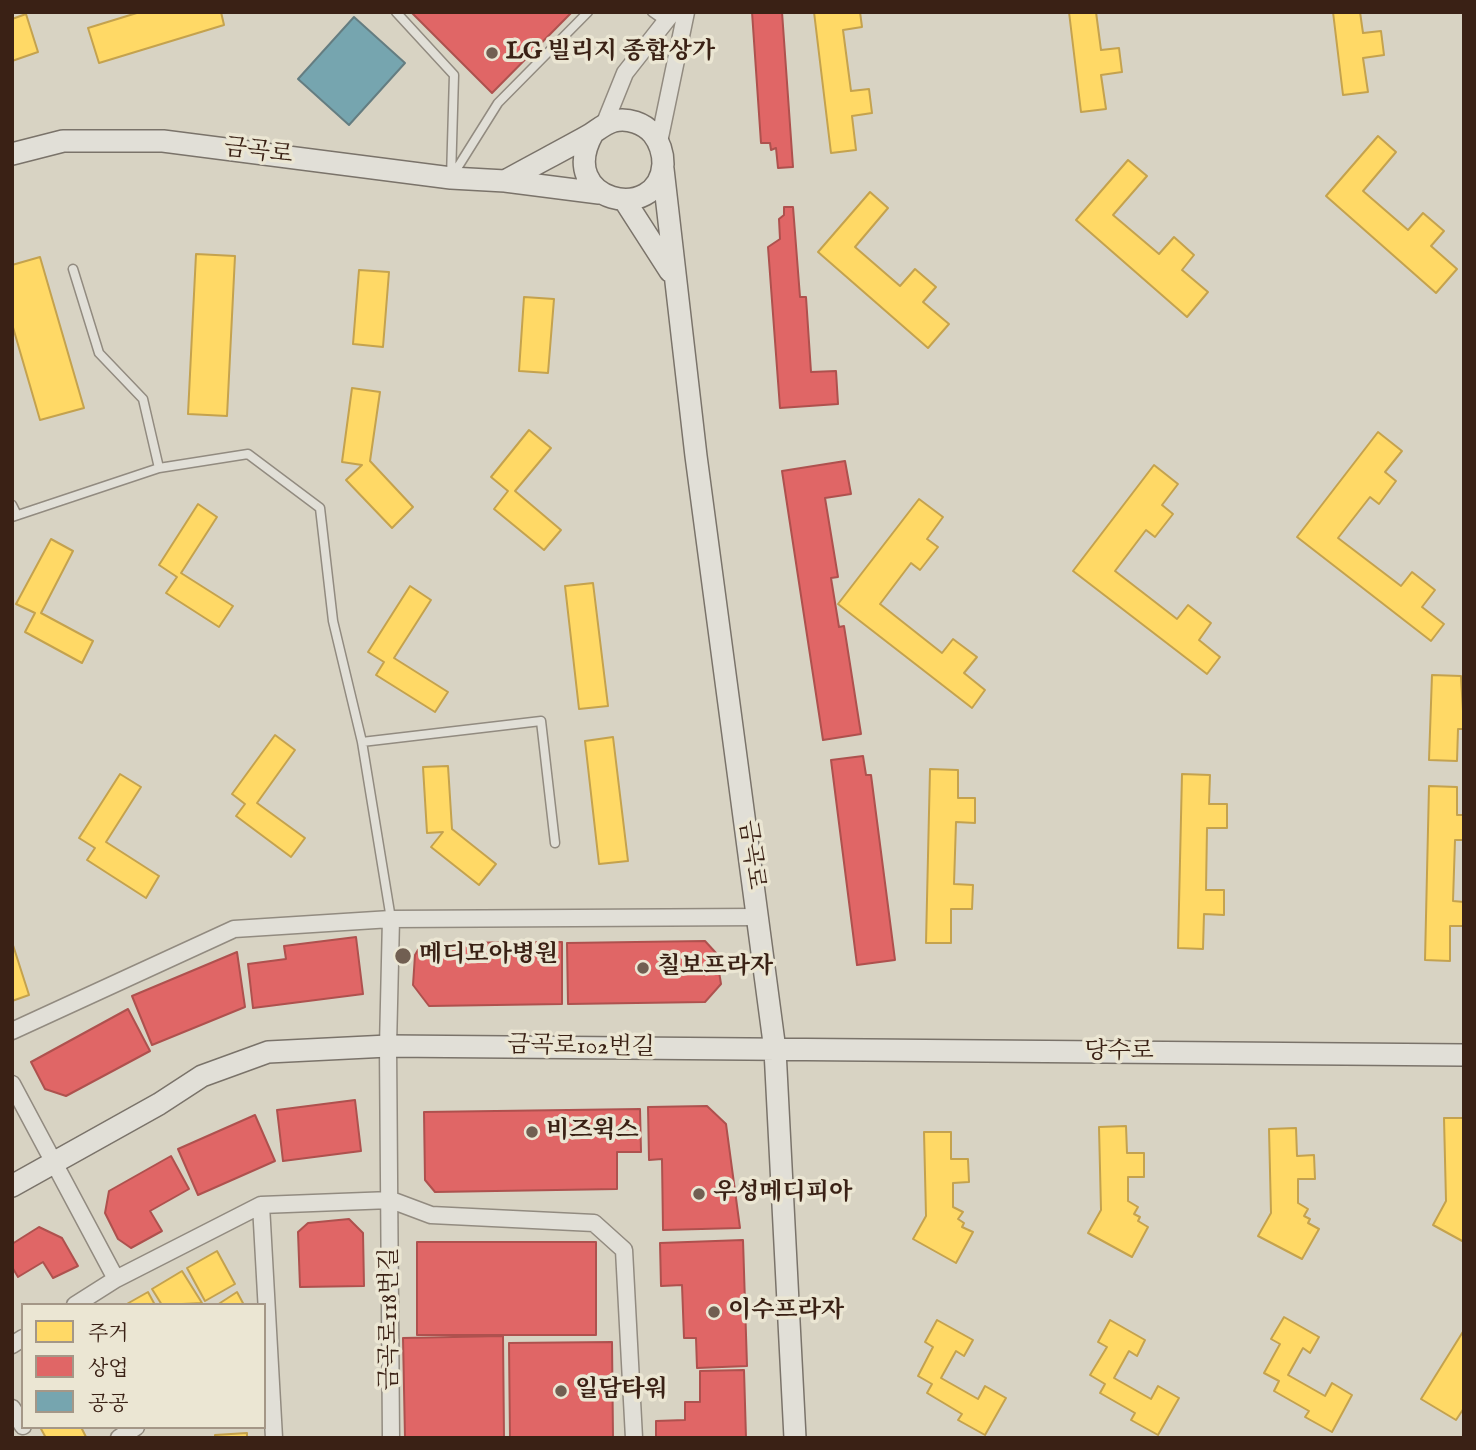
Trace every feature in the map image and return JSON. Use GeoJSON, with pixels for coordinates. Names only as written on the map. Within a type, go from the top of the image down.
{"type":"FeatureCollection","features":[{"type":"Feature","properties":{"kind":"main road"},"geometry":{"type":"LineString","coordinates":[[505,181],[599,129],[629,120],[641,124],[659,142],[663,169],[649,191],[625,201],[599,193],[588,180],[583,164],[585,148],[599,129]]}},
{"type":"Feature","properties":{"kind":"main road","name":"금곡로"},"geometry":{"type":"LineString","coordinates":[[12,154],[63,141],[163,141],[451,178],[505,181],[599,193]]}},
{"type":"Feature","properties":{"kind":"main road","name":"금곡로"},"geometry":{"type":"LineString","coordinates":[[663,169],[673,276],[775,1051],[795,1438]]}},
{"type":"Feature","properties":{"kind":"main road","name":"금곡로"},"geometry":{"type":"LineString","coordinates":[[625,201],[673,276]]}},
{"type":"Feature","properties":{"kind":"main road","name":"금곡로102번길"},"geometry":{"type":"LineString","coordinates":[[12,1186],[202,1076],[268,1052],[388,1046],[775,1051]]}},
{"type":"Feature","properties":{"kind":"main road","name":"당수로"},"geometry":{"type":"LineString","coordinates":[[775,1051],[1464,1055]]}},
{"type":"Feature","properties":{"kind":"street"},"geometry":{"type":"LineString","coordinates":[[659,142],[685,12]]}},
{"type":"Feature","properties":{"kind":"street"},"geometry":{"type":"LineString","coordinates":[[599,129],[625,73],[663,15]]}},
{"type":"Feature","properties":{"kind":"street"},"geometry":{"type":"LineString","coordinates":[[12,1031],[234,929],[391,919],[759,917]]}},
{"type":"Feature","properties":{"kind":"street"},"geometry":{"type":"LineString","coordinates":[[391,919],[388,1046],[391,1200]]}},
{"type":"Feature","properties":{"kind":"street"},"geometry":{"type":"LineString","coordinates":[[12,1084],[116,1279]]}},
{"type":"Feature","properties":{"kind":"street"},"geometry":{"type":"LineString","coordinates":[[78,1303],[116,1279],[261,1205],[391,1200],[431,1215],[594,1223],[624,1250],[634,1438]]}},
{"type":"Feature","properties":{"kind":"street","name":"금곡로118번길"},"geometry":{"type":"LineString","coordinates":[[391,1200],[391,1438]]}},
{"type":"Feature","properties":{"kind":"street"},"geometry":{"type":"LineString","coordinates":[[261,1205],[264,1303]]}},
{"type":"Feature","properties":{"kind":"street"},"geometry":{"type":"LineString","coordinates":[[266,1349],[274,1438]]}},
{"type":"Feature","properties":{"kind":"street"},"geometry":{"type":"LineString","coordinates":[[12,1408],[21,1424]]}},
{"type":"Feature","properties":{"kind":"lane"},"geometry":{"type":"LineString","coordinates":[[396,12],[454,75],[451,178]]}},
{"type":"Feature","properties":{"kind":"lane"},"geometry":{"type":"LineString","coordinates":[[451,178],[498,103],[588,12]]}},
{"type":"Feature","properties":{"kind":"lane"},"geometry":{"type":"LineString","coordinates":[[73,269],[99,353],[143,399],[159,468]]}},
{"type":"Feature","properties":{"kind":"lane"},"geometry":{"type":"LineString","coordinates":[[12,505],[14,516],[159,468],[248,454],[320,508],[333,621],[362,742],[391,919]]}},
{"type":"Feature","properties":{"kind":"lane"},"geometry":{"type":"LineString","coordinates":[[362,742],[541,721],[555,843]]}},
{"type":"Feature","properties":{"kind":"building: 주거"},"geometry":{"type":"Polygon","coordinates":[[[140,12],[221,12],[224,25],[99,63],[88,28],[140,12]]]}},
{"type":"Feature","properties":{"kind":"building: 주거"},"geometry":{"type":"Polygon","coordinates":[[[814,12],[860,12],[862,27],[843,30],[851,91],[869,89],[872,113],[852,116],[856,150],[831,153],[814,12]]]}},
{"type":"Feature","properties":{"kind":"building: 주거"},"geometry":{"type":"Polygon","coordinates":[[[1069,12],[1096,12],[1101,50],[1119,48],[1122,72],[1101,75],[1106,109],[1081,112],[1069,12]]]}},
{"type":"Feature","properties":{"kind":"building: 주거"},"geometry":{"type":"Polygon","coordinates":[[[1333,12],[1360,12],[1363,33],[1381,31],[1384,55],[1363,58],[1368,92],[1343,95],[1333,12]]]}},
{"type":"Feature","properties":{"kind":"building: 주거"},"geometry":{"type":"Polygon","coordinates":[[[26,14],[38,52],[12,61],[12,19],[26,14]]]}},
{"type":"Feature","properties":{"kind":"building: 주거"},"geometry":{"type":"Polygon","coordinates":[[[1378,136],[1396,152],[1363,191],[1408,230],[1423,213],[1444,231],[1431,246],[1457,269],[1436,293],[1326,196],[1378,136]]]}},
{"type":"Feature","properties":{"kind":"building: 주거"},"geometry":{"type":"Polygon","coordinates":[[[1128,160],[1147,176],[1113,215],[1159,254],[1174,237],[1194,255],[1182,270],[1208,292],[1187,317],[1076,220],[1128,160]]]}},
{"type":"Feature","properties":{"kind":"building: 주거"},"geometry":{"type":"Polygon","coordinates":[[[870,192],[888,208],[855,247],[900,286],[915,269],[936,287],[923,302],[949,324],[928,348],[818,252],[870,192]]]}},
{"type":"Feature","properties":{"kind":"building: 주거"},"geometry":{"type":"Polygon","coordinates":[[[196,254],[235,256],[227,416],[188,414],[196,254]]]}},
{"type":"Feature","properties":{"kind":"building: 주거"},"geometry":{"type":"Polygon","coordinates":[[[40,257],[84,408],[40,420],[12,324],[12,265],[40,257]]]}},
{"type":"Feature","properties":{"kind":"building: 주거"},"geometry":{"type":"Polygon","coordinates":[[[359,270],[389,272],[383,347],[353,344],[359,270]]]}},
{"type":"Feature","properties":{"kind":"building: 주거"},"geometry":{"type":"Polygon","coordinates":[[[524,297],[554,299],[548,373],[519,371],[524,297]]]}},
{"type":"Feature","properties":{"kind":"building: 주거"},"geometry":{"type":"Polygon","coordinates":[[[352,388],[380,392],[370,461],[413,507],[392,528],[346,480],[362,465],[342,462],[352,388]]]}},
{"type":"Feature","properties":{"kind":"building: 주거"},"geometry":{"type":"Polygon","coordinates":[[[529,430],[551,448],[515,491],[561,530],[544,550],[494,509],[508,491],[491,477],[529,430]]]}},
{"type":"Feature","properties":{"kind":"building: 주거"},"geometry":{"type":"Polygon","coordinates":[[[1378,432],[1402,451],[1385,472],[1396,481],[1379,504],[1370,497],[1338,538],[1401,586],[1412,572],[1435,590],[1422,607],[1444,624],[1431,641],[1297,537],[1378,432]]]}},
{"type":"Feature","properties":{"kind":"building: 주거"},"geometry":{"type":"Polygon","coordinates":[[[1154,465],[1178,484],[1162,505],[1173,514],[1155,537],[1146,530],[1115,571],[1177,619],[1188,605],[1211,623],[1199,640],[1220,657],[1207,674],[1073,571],[1154,465]]]}},
{"type":"Feature","properties":{"kind":"building: 주거"},"geometry":{"type":"Polygon","coordinates":[[[919,499],[943,517],[927,539],[938,547],[920,570],[911,563],[880,604],[942,653],[953,639],[977,657],[964,673],[985,690],[972,708],[838,604],[919,499]]]}},
{"type":"Feature","properties":{"kind":"building: 주거"},"geometry":{"type":"Polygon","coordinates":[[[198,504],[217,517],[181,573],[233,606],[219,627],[166,593],[177,577],[159,565],[198,504]]]}},
{"type":"Feature","properties":{"kind":"building: 주거"},"geometry":{"type":"Polygon","coordinates":[[[51,539],[73,551],[41,613],[93,641],[82,663],[25,632],[35,613],[16,604],[51,539]]]}},
{"type":"Feature","properties":{"kind":"building: 주거"},"geometry":{"type":"Polygon","coordinates":[[[593,583],[608,706],[579,709],[565,586],[593,583]]]}},
{"type":"Feature","properties":{"kind":"building: 주거"},"geometry":{"type":"Polygon","coordinates":[[[410,586],[431,600],[394,658],[448,692],[435,712],[376,675],[384,662],[368,652],[410,586]]]}},
{"type":"Feature","properties":{"kind":"building: 주거"},"geometry":{"type":"Polygon","coordinates":[[[1432,675],[1461,676],[1464,729],[1458,729],[1457,761],[1429,760],[1432,675]]]}},
{"type":"Feature","properties":{"kind":"building: 주거"},"geometry":{"type":"Polygon","coordinates":[[[275,735],[295,750],[257,803],[305,838],[291,857],[236,816],[245,804],[232,794],[275,735]]]}},
{"type":"Feature","properties":{"kind":"building: 주거"},"geometry":{"type":"Polygon","coordinates":[[[613,737],[628,861],[599,864],[585,741],[613,737]]]}},
{"type":"Feature","properties":{"kind":"building: 주거"},"geometry":{"type":"Polygon","coordinates":[[[448,766],[452,829],[496,864],[479,885],[431,847],[443,832],[427,833],[423,767],[448,766]]]}},
{"type":"Feature","properties":{"kind":"building: 주거"},"geometry":{"type":"Polygon","coordinates":[[[930,769],[958,770],[958,798],[975,798],[975,823],[956,822],[954,884],[973,885],[972,909],[951,909],[951,943],[926,943],[930,769]]]}},
{"type":"Feature","properties":{"kind":"building: 주거"},"geometry":{"type":"Polygon","coordinates":[[[120,774],[141,787],[106,842],[159,876],[146,898],[87,860],[95,848],[79,838],[120,774]]]}},
{"type":"Feature","properties":{"kind":"building: 주거"},"geometry":{"type":"Polygon","coordinates":[[[1182,774],[1210,775],[1209,804],[1227,804],[1227,828],[1207,828],[1206,890],[1224,890],[1224,915],[1204,914],[1203,949],[1178,948],[1182,774]]]}},
{"type":"Feature","properties":{"kind":"building: 주거"},"geometry":{"type":"Polygon","coordinates":[[[1429,786],[1457,787],[1457,815],[1464,815],[1464,840],[1455,840],[1453,901],[1464,902],[1464,926],[1450,926],[1450,961],[1425,960],[1429,786]]]}},
{"type":"Feature","properties":{"kind":"building: 주거"},"geometry":{"type":"Polygon","coordinates":[[[12,942],[29,995],[12,1001],[12,942]]]}},
{"type":"Feature","properties":{"kind":"building: 주거"},"geometry":{"type":"Polygon","coordinates":[[[1444,1118],[1464,1118],[1464,1242],[1433,1225],[1446,1201],[1444,1118]]]}},
{"type":"Feature","properties":{"kind":"building: 주거"},"geometry":{"type":"Polygon","coordinates":[[[1126,1126],[1127,1153],[1144,1153],[1144,1177],[1128,1177],[1128,1201],[1138,1207],[1134,1214],[1140,1217],[1138,1221],[1148,1227],[1132,1257],[1088,1233],[1101,1210],[1099,1127],[1126,1126]]]}},
{"type":"Feature","properties":{"kind":"building: 주거"},"geometry":{"type":"Polygon","coordinates":[[[1296,1128],[1297,1156],[1314,1155],[1315,1179],[1298,1179],[1298,1203],[1308,1209],[1304,1216],[1310,1219],[1308,1223],[1319,1229],[1302,1259],[1258,1236],[1271,1213],[1269,1129],[1296,1128]]]}},
{"type":"Feature","properties":{"kind":"building: 주거"},"geometry":{"type":"Polygon","coordinates":[[[924,1132],[951,1132],[951,1159],[968,1159],[969,1182],[953,1183],[953,1207],[963,1212],[958,1219],[964,1223],[962,1227],[973,1232],[956,1263],[913,1239],[926,1216],[924,1132]]]}},
{"type":"Feature","properties":{"kind":"building: 주거"},"geometry":{"type":"Polygon","coordinates":[[[217,1251],[235,1284],[205,1301],[187,1268],[217,1251]]]}},
{"type":"Feature","properties":{"kind":"building: 주거"},"geometry":{"type":"Polygon","coordinates":[[[182,1271],[202,1303],[161,1303],[152,1289],[182,1271]]]}},
{"type":"Feature","properties":{"kind":"building: 주거"},"geometry":{"type":"Polygon","coordinates":[[[148,1292],[154,1303],[129,1303],[148,1292]]]}},
{"type":"Feature","properties":{"kind":"building: 주거"},"geometry":{"type":"Polygon","coordinates":[[[237,1292],[243,1303],[220,1303],[237,1292]]]}},
{"type":"Feature","properties":{"kind":"building: 주거"},"geometry":{"type":"Polygon","coordinates":[[[1284,1317],[1319,1337],[1310,1353],[1303,1348],[1288,1375],[1325,1396],[1332,1383],[1352,1395],[1332,1432],[1305,1417],[1309,1411],[1274,1391],[1279,1381],[1264,1373],[1280,1344],[1271,1339],[1284,1317]]]}},
{"type":"Feature","properties":{"kind":"building: 주거"},"geometry":{"type":"Polygon","coordinates":[[[937,1320],[973,1340],[964,1356],[956,1351],[941,1378],[978,1399],[985,1386],[1006,1398],[985,1435],[958,1420],[962,1414],[927,1393],[932,1384],[918,1376],[933,1347],[925,1342],[937,1320]]]}},
{"type":"Feature","properties":{"kind":"building: 주거"},"geometry":{"type":"Polygon","coordinates":[[[1110,1320],[1145,1340],[1137,1356],[1129,1351],[1114,1378],[1151,1399],[1158,1386],[1179,1398],[1158,1435],[1131,1420],[1135,1413],[1100,1393],[1105,1384],[1090,1375],[1107,1347],[1098,1342],[1110,1320]]]}},
{"type":"Feature","properties":{"kind":"building: 주거"},"geometry":{"type":"Polygon","coordinates":[[[1464,1330],[1464,1408],[1456,1420],[1421,1399],[1464,1330]]]}},
{"type":"Feature","properties":{"kind":"building: 주거"},"geometry":{"type":"Polygon","coordinates":[[[41,1429],[82,1429],[86,1437],[46,1438],[41,1429]]]}},
{"type":"Feature","properties":{"kind":"building: 주거"},"geometry":{"type":"Polygon","coordinates":[[[247,1433],[247,1438],[215,1438],[215,1435],[247,1433]]]}},
{"type":"Feature","properties":{"kind":"building: 상업","name":"LG 빌리지 종합상가"},"geometry":{"type":"Polygon","coordinates":[[[411,12],[572,12],[492,93],[411,12]]]}},
{"type":"Feature","properties":{"kind":"building: 상업"},"geometry":{"type":"Polygon","coordinates":[[[752,12],[782,12],[793,167],[778,168],[776,148],[771,150],[770,143],[761,143],[752,12]]]}},
{"type":"Feature","properties":{"kind":"building: 상업"},"geometry":{"type":"Polygon","coordinates":[[[784,207],[793,207],[800,297],[806,297],[811,372],[836,371],[838,404],[780,408],[768,247],[780,239],[779,219],[784,215],[784,207]]]}},
{"type":"Feature","properties":{"kind":"building: 상업"},"geometry":{"type":"Polygon","coordinates":[[[845,461],[851,494],[825,498],[838,577],[831,578],[839,627],[844,626],[861,734],[823,740],[782,471],[845,461]]]}},
{"type":"Feature","properties":{"kind":"building: 상업"},"geometry":{"type":"Polygon","coordinates":[[[863,756],[866,775],[871,775],[895,960],[857,965],[831,760],[863,756]]]}},
{"type":"Feature","properties":{"kind":"building: 상업"},"geometry":{"type":"Polygon","coordinates":[[[356,937],[363,994],[253,1008],[248,964],[286,959],[284,946],[356,937]]]}},
{"type":"Feature","properties":{"kind":"building: 상업","name":"칠보프라자"},"geometry":{"type":"Polygon","coordinates":[[[705,941],[716,953],[721,984],[705,1002],[568,1004],[567,943],[705,941]]]}},
{"type":"Feature","properties":{"kind":"building: 상업"},"geometry":{"type":"Polygon","coordinates":[[[562,942],[562,1004],[429,1006],[413,985],[415,955],[422,943],[562,942]]]}},
{"type":"Feature","properties":{"kind":"building: 상업"},"geometry":{"type":"Polygon","coordinates":[[[237,952],[245,1007],[152,1045],[132,996],[237,952]]]}},
{"type":"Feature","properties":{"kind":"building: 상업"},"geometry":{"type":"Polygon","coordinates":[[[128,1009],[150,1051],[66,1096],[45,1089],[31,1062],[128,1009]]]}},
{"type":"Feature","properties":{"kind":"building: 상업"},"geometry":{"type":"Polygon","coordinates":[[[355,1100],[361,1151],[283,1161],[277,1110],[355,1100]]]}},
{"type":"Feature","properties":{"kind":"building: 상업","name":"우성메디피아"},"geometry":{"type":"Polygon","coordinates":[[[707,1106],[726,1124],[740,1228],[663,1230],[662,1159],[649,1160],[648,1107],[707,1106]]]}},
{"type":"Feature","properties":{"kind":"building: 상업","name":"비즈윅스"},"geometry":{"type":"Polygon","coordinates":[[[640,1109],[641,1152],[617,1152],[617,1189],[435,1192],[425,1180],[424,1112],[640,1109]]]}},
{"type":"Feature","properties":{"kind":"building: 상업"},"geometry":{"type":"Polygon","coordinates":[[[255,1115],[275,1161],[198,1195],[178,1149],[255,1115]]]}},
{"type":"Feature","properties":{"kind":"building: 상업"},"geometry":{"type":"Polygon","coordinates":[[[171,1156],[189,1189],[150,1211],[162,1231],[131,1248],[118,1239],[105,1213],[109,1191],[171,1156]]]}},
{"type":"Feature","properties":{"kind":"building: 상업"},"geometry":{"type":"Polygon","coordinates":[[[349,1219],[363,1233],[364,1286],[300,1287],[298,1232],[308,1223],[349,1219]]]}},
{"type":"Feature","properties":{"kind":"building: 상업"},"geometry":{"type":"Polygon","coordinates":[[[39,1227],[62,1238],[78,1266],[53,1278],[43,1262],[18,1277],[12,1267],[12,1244],[39,1227]]]}},
{"type":"Feature","properties":{"kind":"building: 상업","name":"이수프라자"},"geometry":{"type":"Polygon","coordinates":[[[743,1240],[747,1366],[697,1368],[696,1338],[684,1338],[682,1285],[661,1286],[660,1243],[743,1240]]]}},
{"type":"Feature","properties":{"kind":"building: 상업"},"geometry":{"type":"Polygon","coordinates":[[[417,1242],[596,1242],[596,1335],[417,1335],[417,1242]]]}},
{"type":"Feature","properties":{"kind":"building: 상업"},"geometry":{"type":"Polygon","coordinates":[[[503,1336],[504,1438],[405,1438],[403,1338],[503,1336]]]}},
{"type":"Feature","properties":{"kind":"building: 상업","name":"일담타워"},"geometry":{"type":"Polygon","coordinates":[[[612,1342],[613,1438],[510,1438],[509,1343],[612,1342]]]}},
{"type":"Feature","properties":{"kind":"building: 상업"},"geometry":{"type":"Polygon","coordinates":[[[744,1370],[746,1438],[656,1438],[656,1421],[685,1420],[685,1402],[700,1402],[700,1371],[744,1370]]]}},
{"type":"Feature","properties":{"kind":"building: 공공"},"geometry":{"type":"Polygon","coordinates":[[[354,17],[405,63],[349,125],[298,79],[354,17]]]}},
{"type":"Feature","properties":{"kind":"place","name":"LG 빌리지 종합상가"},"geometry":{"type":"Point","coordinates":[492,53]}},
{"type":"Feature","properties":{"kind":"place","name":"메디모아병원"},"geometry":{"type":"Point","coordinates":[403,956]}},
{"type":"Feature","properties":{"kind":"place","name":"칠보프라자"},"geometry":{"type":"Point","coordinates":[643,968]}},
{"type":"Feature","properties":{"kind":"place","name":"비즈윅스"},"geometry":{"type":"Point","coordinates":[532,1132]}},
{"type":"Feature","properties":{"kind":"place","name":"우성메디피아"},"geometry":{"type":"Point","coordinates":[699,1194]}},
{"type":"Feature","properties":{"kind":"place","name":"이수프라자"},"geometry":{"type":"Point","coordinates":[714,1312]}},
{"type":"Feature","properties":{"kind":"place","name":"일담타워"},"geometry":{"type":"Point","coordinates":[561,1391]}}]}
